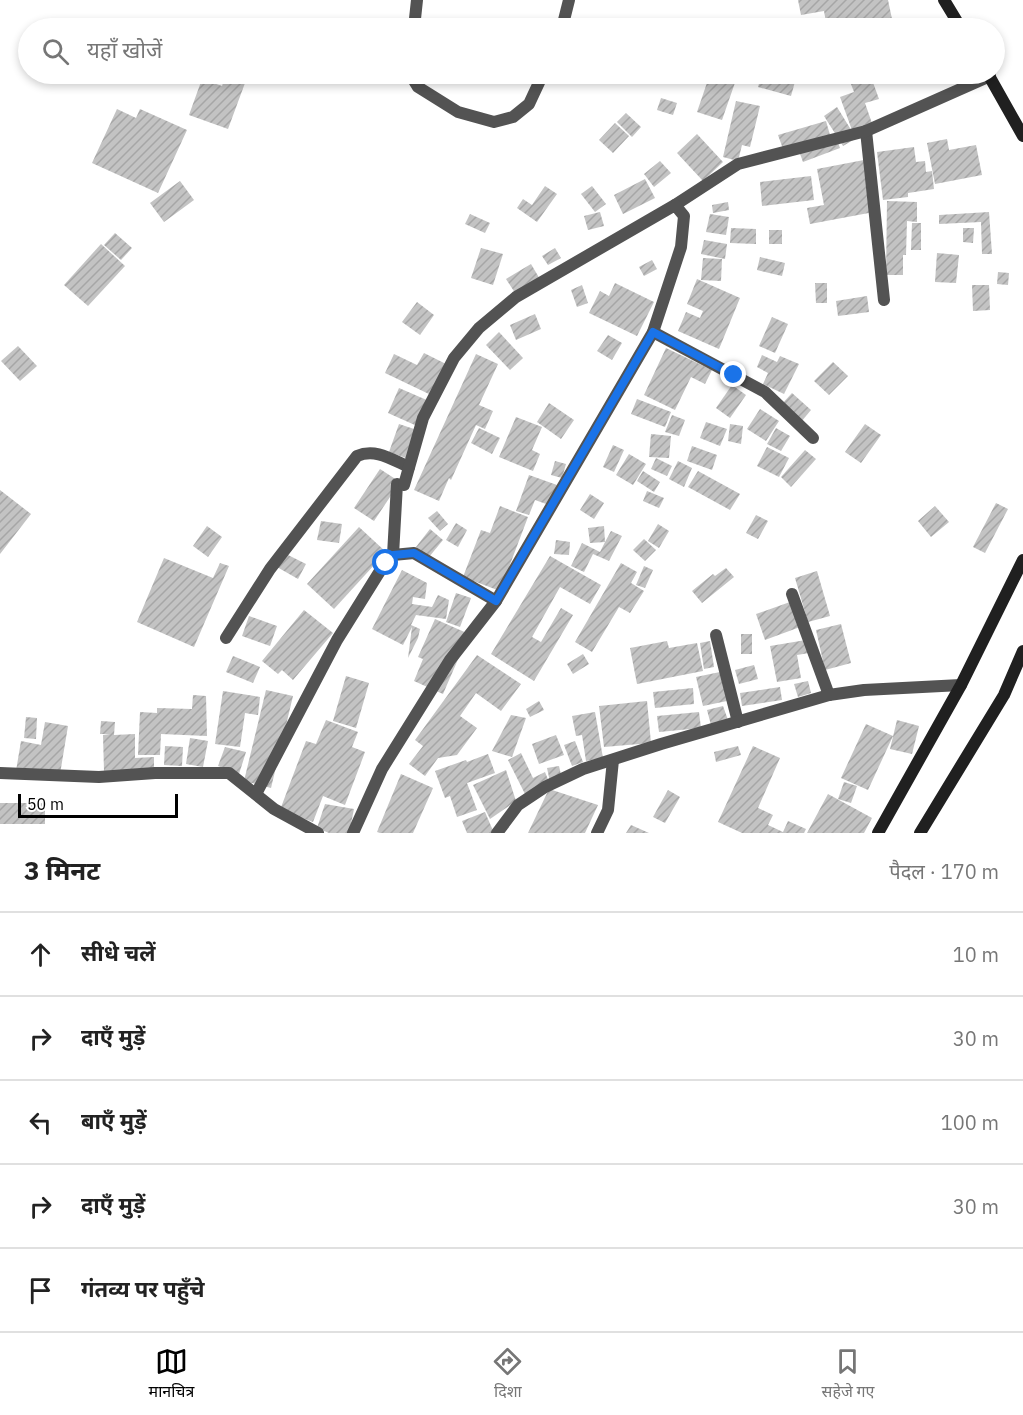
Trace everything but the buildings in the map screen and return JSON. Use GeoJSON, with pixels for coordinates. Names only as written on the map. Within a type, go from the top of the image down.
{"type":"FeatureCollection","features":[{"type":"Feature","properties":{"kind":"main road"},"geometry":{"type":"LineString","coordinates":[[944,0],[955,18]]}},
{"type":"Feature","properties":{"kind":"main road"},"geometry":{"type":"LineString","coordinates":[[994,84],[1023,136]]}},
{"type":"Feature","properties":{"kind":"main road"},"geometry":{"type":"LineString","coordinates":[[878,833],[961,685],[1023,560]]}},
{"type":"Feature","properties":{"kind":"main road"},"geometry":{"type":"LineString","coordinates":[[920,833],[1004,694],[1023,651]]}},
{"type":"Feature","properties":{"kind":"street"},"geometry":{"type":"LineString","coordinates":[[415,18],[417,0]]}},
{"type":"Feature","properties":{"kind":"street"},"geometry":{"type":"LineString","coordinates":[[564,18],[569,0]]}},
{"type":"Feature","properties":{"kind":"street"},"geometry":{"type":"LineString","coordinates":[[416,84],[458,112],[494,122],[513,117],[529,104],[538,84]]}},
{"type":"Feature","properties":{"kind":"street"},"geometry":{"type":"LineString","coordinates":[[256,794],[337,640],[393,555],[400,485],[409,467],[423,418],[454,358],[479,328],[516,297],[675,205],[738,164],[866,131],[969,84]]}},
{"type":"Feature","properties":{"kind":"street"},"geometry":{"type":"LineString","coordinates":[[866,131],[884,300]]}},
{"type":"Feature","properties":{"kind":"street"},"geometry":{"type":"LineString","coordinates":[[353,833],[382,770],[450,660],[496,601],[653,332],[681,247],[684,216],[675,205]]}},
{"type":"Feature","properties":{"kind":"street"},"geometry":{"type":"LineString","coordinates":[[653,332],[765,392],[813,438]]}},
{"type":"Feature","properties":{"kind":"street"},"geometry":{"type":"LineString","coordinates":[[225,638],[270,569],[357,456],[367,451],[409,467]]}},
{"type":"Feature","properties":{"kind":"street"},"geometry":{"type":"LineString","coordinates":[[393,555],[414,553],[496,601]]}},
{"type":"Feature","properties":{"kind":"street"},"geometry":{"type":"LineString","coordinates":[[792,594],[829,695]]}},
{"type":"Feature","properties":{"kind":"street"},"geometry":{"type":"LineString","coordinates":[[716,635],[738,722]]}},
{"type":"Feature","properties":{"kind":"street"},"geometry":{"type":"LineString","coordinates":[[497,833],[518,805],[545,787],[583,769],[829,695],[864,690],[961,685]]}},
{"type":"Feature","properties":{"kind":"street"},"geometry":{"type":"LineString","coordinates":[[597,833],[608,810],[613,760]]}},
{"type":"Feature","properties":{"kind":"street"},"geometry":{"type":"LineString","coordinates":[[0,773],[99,777],[155,773],[229,773],[274,808],[318,833]]}},
{"type":"Feature","properties":{"kind":"route"},"geometry":{"type":"LineString","coordinates":[[386,563],[393,555],[414,553],[496,601],[653,332],[734,375]]}}]}
